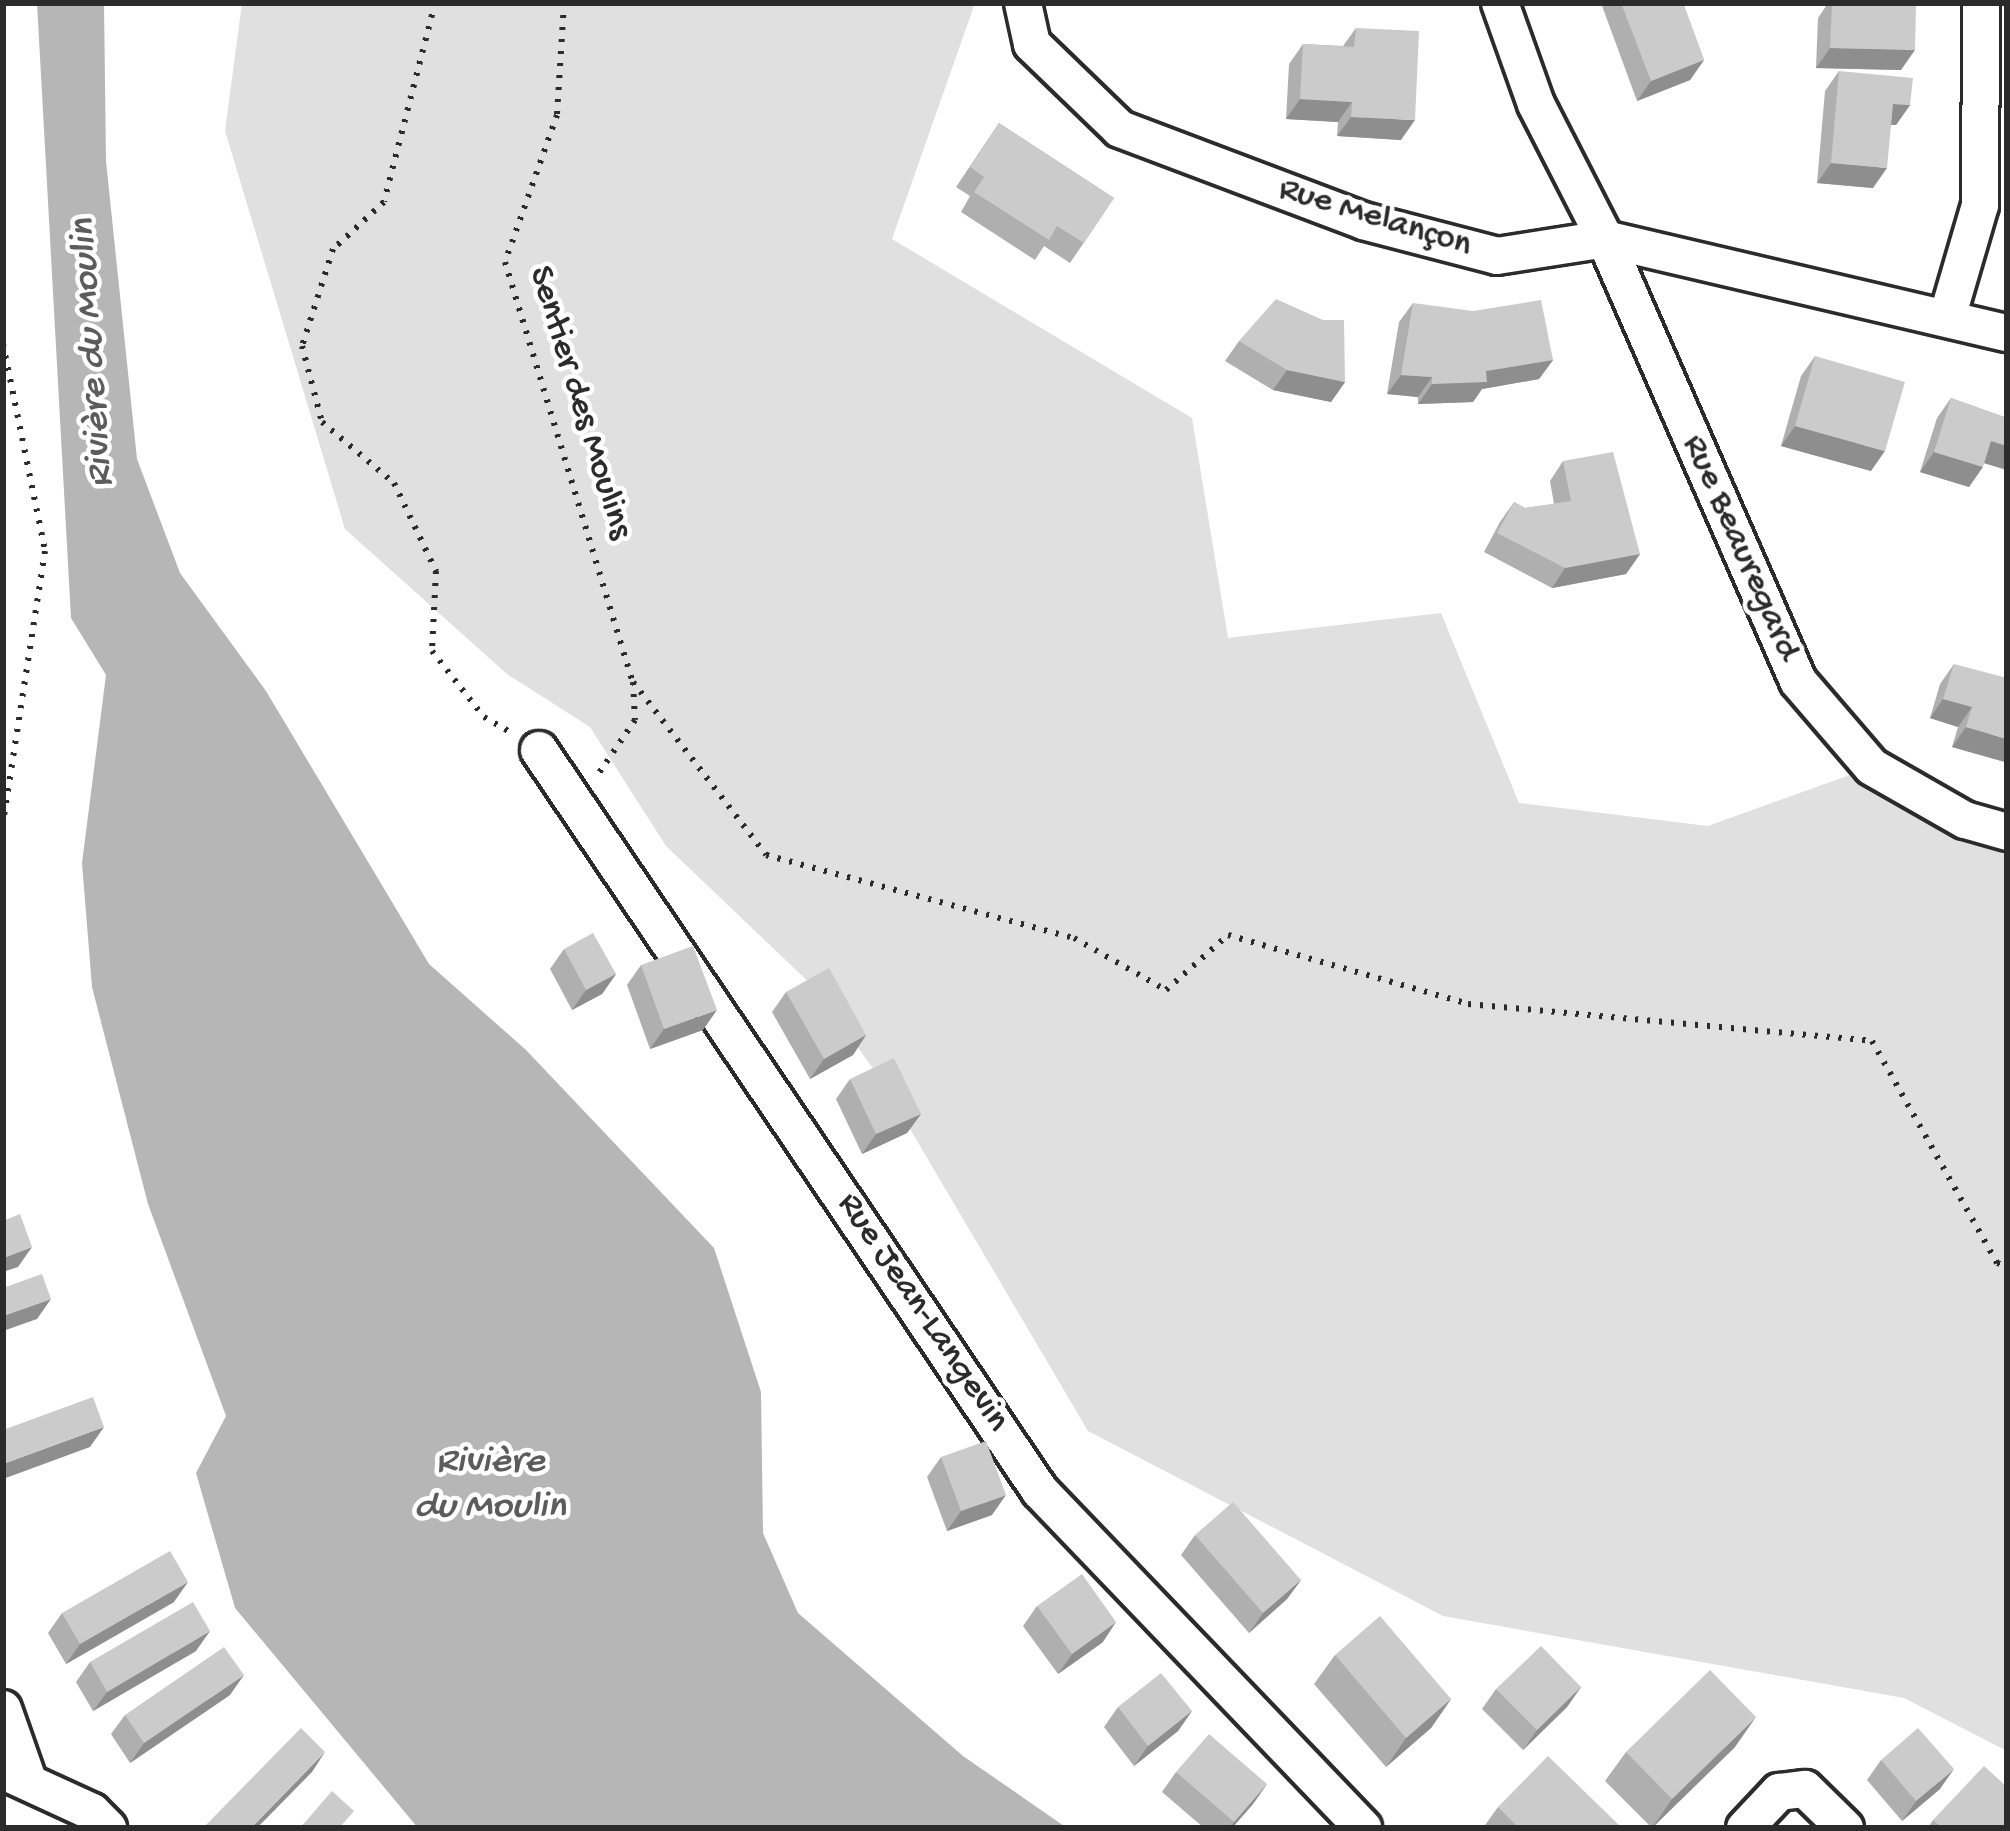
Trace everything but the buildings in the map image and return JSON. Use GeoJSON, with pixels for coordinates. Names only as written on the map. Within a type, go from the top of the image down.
{"type":"FeatureCollection","features":[{"type":"Feature","properties":{"kind":"street","name":"Rue Melançon"},"geometry":{"type":"LineString","coordinates":[[1023,3],[1033,44],[1120,129],[1363,221],[1497,256],[1605,239],[2007,333]]}},
{"type":"Feature","properties":{"kind":"street","name":"Rue Beauregard"},"geometry":{"type":"LineString","coordinates":[[1500,3],[1536,104],[1605,239],[1798,681],[1872,766],[1965,820],[2007,832]]}},
{"type":"Feature","properties":{"kind":"street"},"geometry":{"type":"LineString","coordinates":[[1947,318],[1980,205],[1982,3]]}},
{"type":"Feature","properties":{"kind":"street","name":"Rue Jean-Langevin"},"geometry":{"type":"LineString","coordinates":[[539,750],[1040,1491],[1364,1828]]}},
{"type":"Feature","properties":{"kind":"street"},"geometry":{"type":"LineString","coordinates":[[3,1709],[15,1774],[108,1828]]}},
{"type":"Feature","properties":{"kind":"street"},"geometry":{"type":"LineString","coordinates":[[1745,1828],[1779,1792],[1805,1789],[1845,1828]]}},
{"type":"Feature","properties":{"kind":"path"},"geometry":{"type":"LineString","coordinates":[[435,3],[384,202],[333,249],[302,346],[322,422],[394,483],[436,571],[432,651],[484,717],[539,750]]}},
{"type":"Feature","properties":{"kind":"path","name":"Sentier des Moulins"},"geometry":{"type":"LineString","coordinates":[[564,3],[557,115],[505,262],[634,682],[634,720],[577,806]]}},
{"type":"Feature","properties":{"kind":"path"},"geometry":{"type":"LineString","coordinates":[[3,344],[45,551],[3,822]]}},
{"type":"Feature","properties":{"kind":"path"},"geometry":{"type":"LineString","coordinates":[[634,682],[766,855],[1074,938],[1166,990],[1228,935],[1468,1004],[1872,1041],[1997,1263],[2007,1265]]}},
{"type":"Feature","properties":{"kind":"shaded area"},"geometry":{"type":"Polygon","coordinates":[[[242,3],[975,3],[892,239],[1192,418],[1228,638],[1441,613],[1519,803],[1708,826],[1872,767],[2007,832],[2007,1751],[1904,1698],[1443,1616],[1088,1431],[880,1078],[815,988],[666,846],[590,727],[507,674],[345,529],[225,131],[242,3]]]}},
{"type":"Feature","properties":{"kind":"water","name":"Rivière du Moulin"},"geometry":{"type":"Polygon","coordinates":[[[37,3],[104,3],[106,161],[137,459],[180,573],[266,691],[429,964],[526,1050],[714,1248],[761,1392],[763,1533],[798,1613],[963,1756],[1067,1828],[418,1828],[235,1608],[196,1473],[226,1416],[148,1204],[92,987],[82,863],[106,675],[71,618],[37,3]]]}}]}
